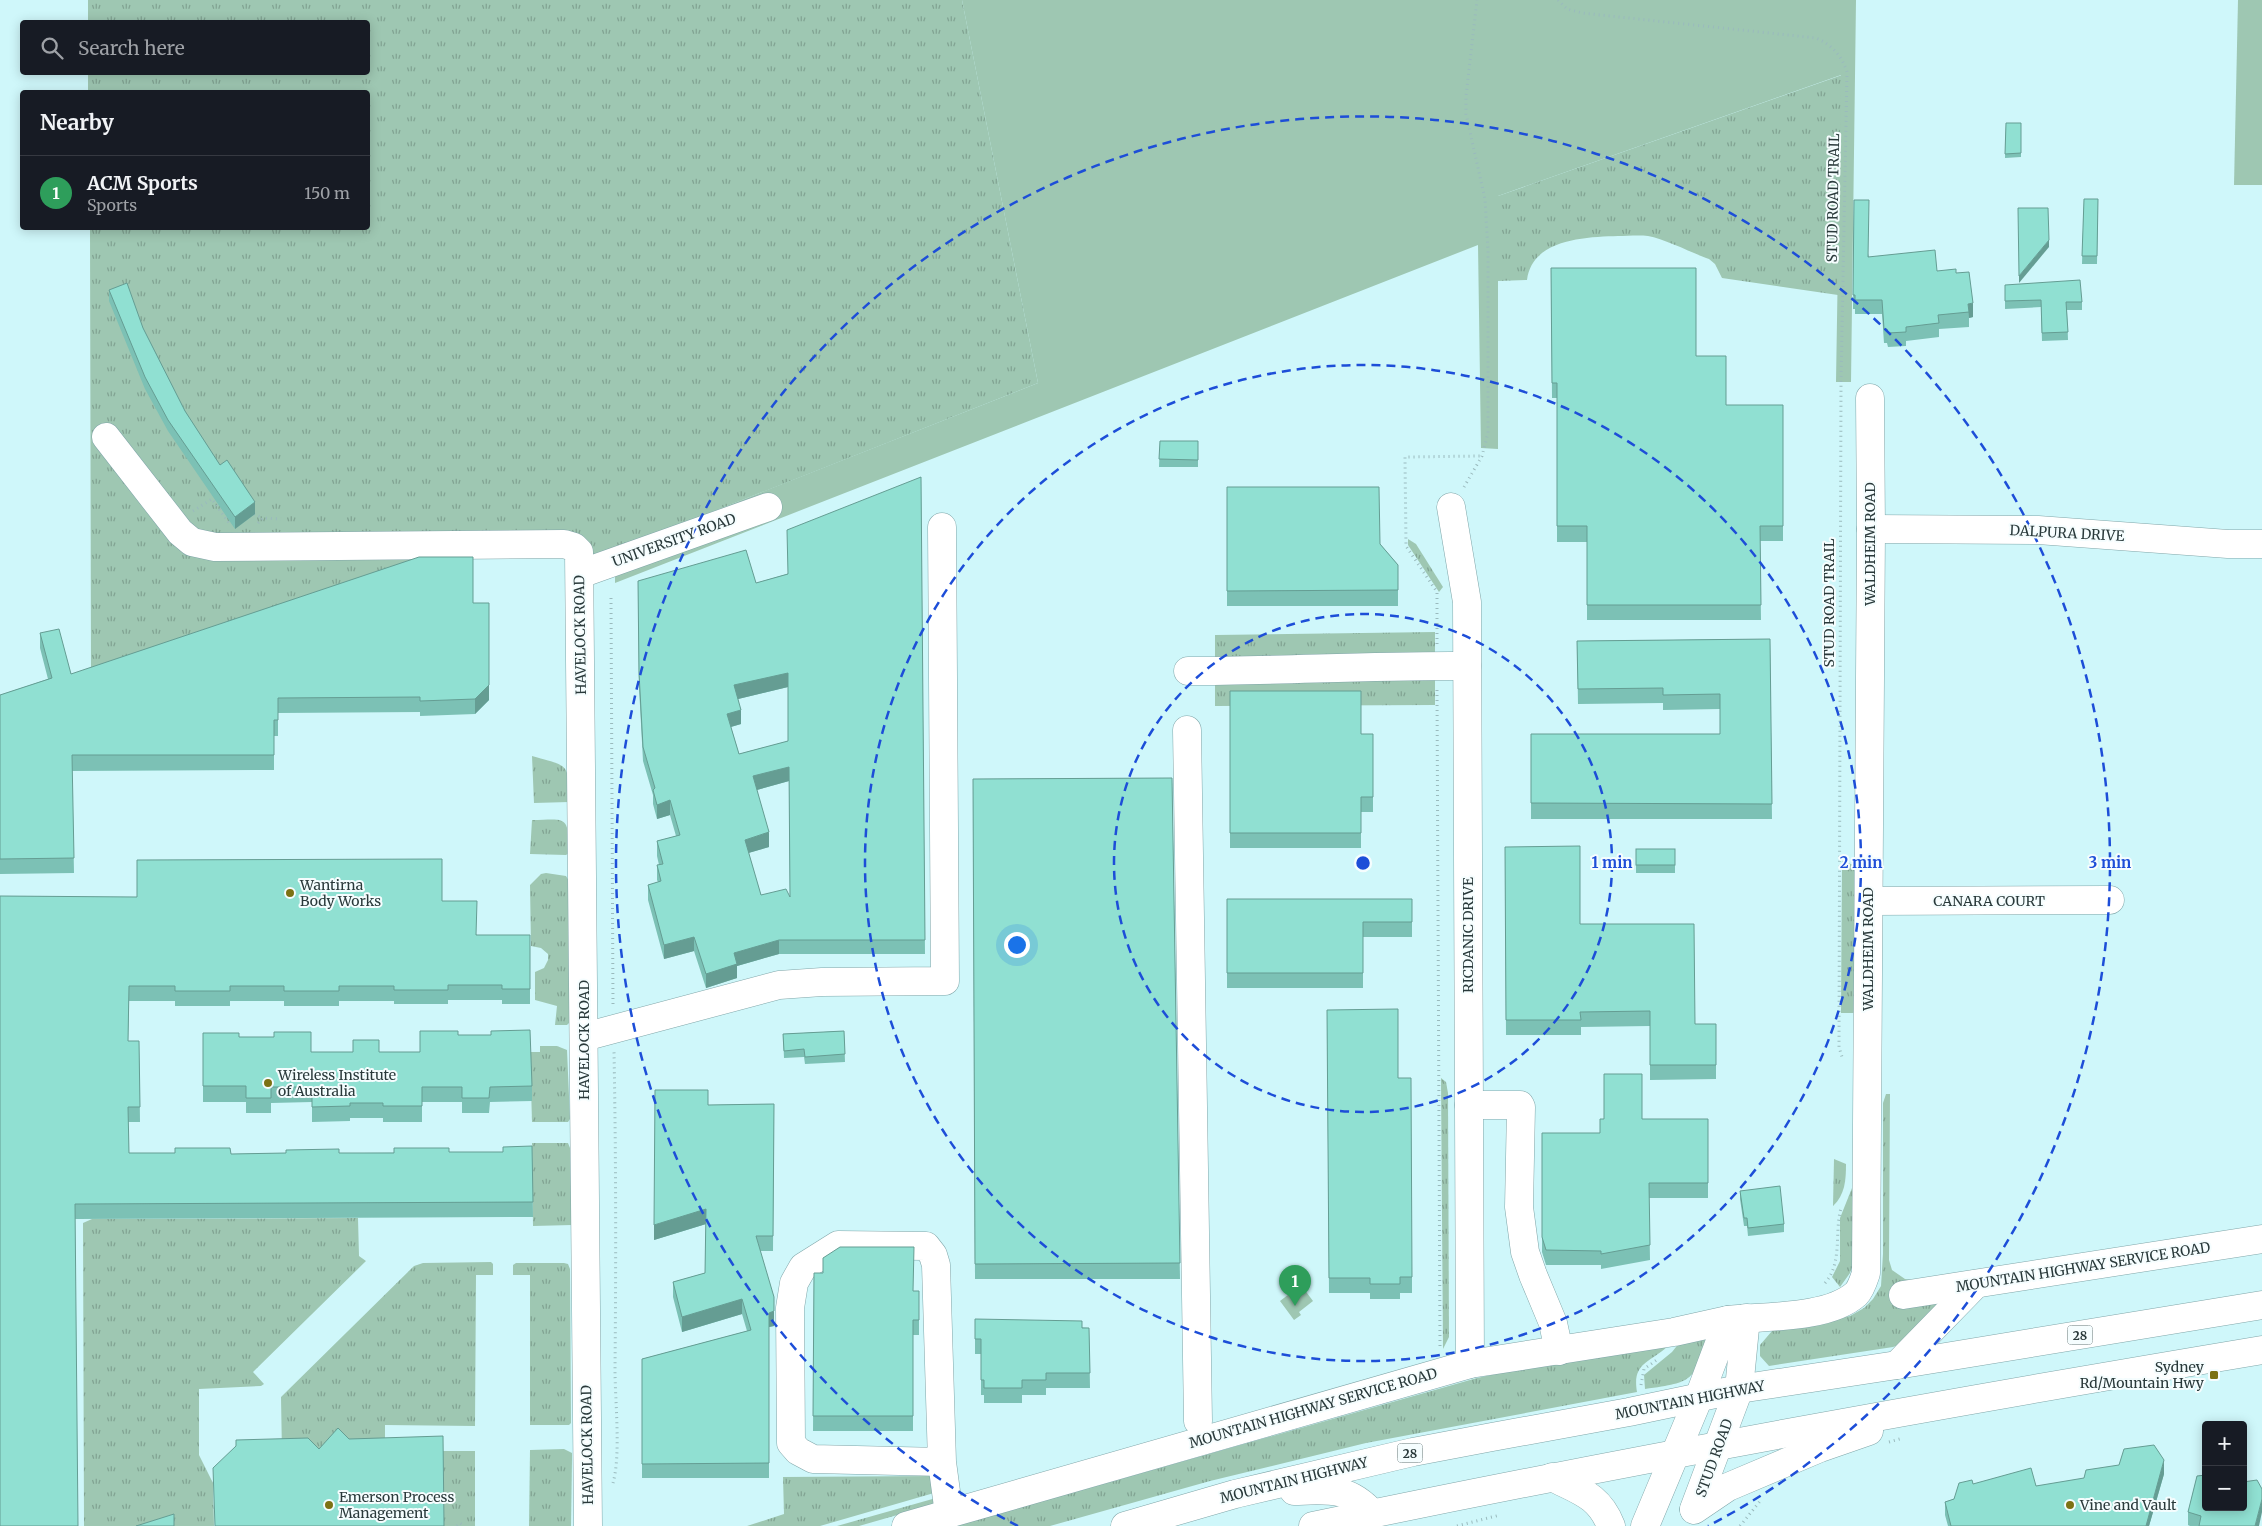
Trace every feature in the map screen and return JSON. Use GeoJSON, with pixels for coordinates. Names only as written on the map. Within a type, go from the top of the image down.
{"type":"FeatureCollection","features":[{"type":"Feature","properties":{"kind":"street","name":"WALDHEIM ROAD"},"geometry":{"type":"LineString","coordinates":[[1737,1319],[1812,1312],[1839,1304],[1857,1293],[1866,1273],[1871,528],[1870,398]]}},
{"type":"Feature","properties":{"kind":"street"},"geometry":{"type":"LineString","coordinates":[[106,437],[180,532],[192,542],[206,546],[286,548],[564,544],[574,547],[580,564]]}},
{"type":"Feature","properties":{"kind":"street","name":"UNIVERSITY ROAD"},"geometry":{"type":"LineString","coordinates":[[580,564],[768,507]]}},
{"type":"Feature","properties":{"kind":"street","name":"RICDANIC DRIVE"},"geometry":{"type":"LineString","coordinates":[[1451,507],[1467,602],[1470,1364]]}},
{"type":"Feature","properties":{"kind":"street"},"geometry":{"type":"LineString","coordinates":[[584,1037],[779,985],[822,982],[945,981],[942,527]]}},
{"type":"Feature","properties":{"kind":"street","name":"DALPURA DRIVE"},"geometry":{"type":"LineString","coordinates":[[1871,528],[2038,530],[2228,544],[2262,544]]}},
{"type":"Feature","properties":{"kind":"street","name":"HAVELOCK ROAD"},"geometry":{"type":"LineString","coordinates":[[580,564],[588,1526]]}},
{"type":"Feature","properties":{"kind":"street"},"geometry":{"type":"LineString","coordinates":[[1188,671],[1282,671],[1377,665],[1467,666]]}},
{"type":"Feature","properties":{"kind":"street"},"geometry":{"type":"LineString","coordinates":[[1187,730],[1198,1421]]}},
{"type":"Feature","properties":{"kind":"street","name":"CANARA COURT"},"geometry":{"type":"LineString","coordinates":[[1869,901],[2110,900]]}},
{"type":"Feature","properties":{"kind":"street"},"geometry":{"type":"LineString","coordinates":[[1469,1105],[1520,1105],[1519,1207],[1525,1252],[1532,1276],[1553,1323],[1559,1351]]}},
{"type":"Feature","properties":{"kind":"street","name":"MOUNTAIN HIGHWAY SERVICE ROAD"},"geometry":{"type":"LineString","coordinates":[[1903,1295],[2262,1240]]}},
{"type":"Feature","properties":{"kind":"street"},"geometry":{"type":"LineString","coordinates":[[942,1462],[813,1459],[798,1451],[791,1444],[790,1308],[794,1283],[803,1267],[838,1245],[926,1246],[933,1255],[936,1265],[942,1462],[949,1514]]}},
{"type":"Feature","properties":{"kind":"street"},"geometry":{"type":"LineString","coordinates":[[1897,1365],[1976,1284]]}},
{"type":"Feature","properties":{"kind":"street","name":"MOUNTAIN HIGHWAY"},"geometry":{"type":"LineString","coordinates":[[1125,1526],[1235,1494],[1413,1452],[1739,1389],[2262,1305]]}},
{"type":"Feature","properties":{"kind":"street"},"geometry":{"type":"LineString","coordinates":[[1737,1319],[1739,1389]]}},
{"type":"Feature","properties":{"kind":"street"},"geometry":{"type":"LineString","coordinates":[[1645,1526],[1699,1398],[1737,1319]]}},
{"type":"Feature","properties":{"kind":"street","name":"MOUNTAIN HIGHWAY SERVICE ROAD"},"geometry":{"type":"LineString","coordinates":[[906,1526],[1418,1377],[1470,1364],[1559,1351],[1660,1346],[1737,1319]]}},
{"type":"Feature","properties":{"kind":"street"},"geometry":{"type":"LineString","coordinates":[[1313,1526],[1720,1444],[2262,1350]]}},
{"type":"Feature","properties":{"kind":"street","name":"STUD ROAD"},"geometry":{"type":"LineString","coordinates":[[1691,1518],[1739,1389]]}},
{"type":"Feature","properties":{"kind":"street"},"geometry":{"type":"LineString","coordinates":[[1691,1518],[1720,1491],[1820,1448],[1965,1400]]}},
{"type":"Feature","properties":{"kind":"street"},"geometry":{"type":"LineString","coordinates":[[1552,1477],[1593,1497],[1604,1511],[1611,1526]]}},
{"type":"Feature","properties":{"kind":"street"},"geometry":{"type":"LineString","coordinates":[[1235,1494],[1329,1490],[1359,1499],[1373,1514]]}},
{"type":"Feature","properties":{"kind":"path"},"geometry":{"type":"LineString","coordinates":[[1451,507],[1482,456],[1488,433],[1488,250],[1485,200],[1466,114],[1466,96],[1477,0]]}},
{"type":"Feature","properties":{"kind":"path","name":"STUD ROAD TRAIL"},"geometry":{"type":"LineString","coordinates":[[1558,0],[1567,9],[1582,13],[1816,38],[1832,47],[1839,55],[1847,72],[1841,382],[1840,616],[1839,1047],[1844,1062]]}},
{"type":"Feature","properties":{"kind":"path"},"geometry":{"type":"LineString","coordinates":[[1440,1352],[1437,592],[1406,546],[1404,457],[1482,456]]}},
{"type":"Feature","properties":{"kind":"path"},"geometry":{"type":"LineString","coordinates":[[254,514],[263,518]]}},
{"type":"Feature","properties":{"kind":"path"},"geometry":{"type":"LineString","coordinates":[[611,598],[616,1288],[616,1450],[613,1484]]}},
{"type":"Feature","properties":{"kind":"path"},"geometry":{"type":"LineString","coordinates":[[1823,1285],[1832,1276],[1836,1266],[1838,1217],[1843,1200]]}},
{"type":"Feature","properties":{"kind":"path"},"geometry":{"type":"LineString","coordinates":[[1640,1390],[1644,1369],[1660,1346]]}},
{"type":"Feature","properties":{"kind":"path"},"geometry":{"type":"LineString","coordinates":[[1740,1526],[1760,1500]]}},
{"type":"Feature","properties":{"kind":"path"},"geometry":{"type":"LineString","coordinates":[[1457,1526],[1501,1514]]}},
{"type":"Feature","properties":{"kind":"path"},"geometry":{"type":"LineString","coordinates":[[457,1526],[460,1523],[464,1526]]}},
{"type":"Feature","properties":{"kind":"green space"},"geometry":{"type":"Polygon","coordinates":[[[88,0],[962,0],[1038,383],[603,555],[476,552],[91,675],[90,230],[370,230],[370,90],[88,90],[88,75],[370,75],[370,20],[88,20],[88,0]]]}},
{"type":"Feature","properties":{"kind":"green space"},"geometry":{"type":"Polygon","coordinates":[[[962,0],[1856,0],[1851,382],[1836,382],[1841,75],[1498,196],[1498,449],[1481,448],[1478,245],[615,583],[615,550],[1038,383],[962,0]]]}},
{"type":"Feature","properties":{"kind":"green space"},"geometry":{"type":"Polygon","coordinates":[[[2238,0],[2262,0],[2262,185],[2234,185],[2238,0]]]}},
{"type":"Feature","properties":{"kind":"green space"},"geometry":{"type":"Polygon","coordinates":[[[1842,75],[1838,295],[1722,278],[1715,264],[1709,259],[1662,240],[1644,236],[1591,238],[1562,243],[1549,248],[1539,256],[1531,266],[1527,280],[1498,281],[1498,196],[1842,75]]]}},
{"type":"Feature","properties":{"kind":"green space"},"geometry":{"type":"Polygon","coordinates":[[[1408,539],[1416,544],[1443,587],[1439,592],[1408,545],[1408,539]]]}},
{"type":"Feature","properties":{"kind":"green space"},"geometry":{"type":"Polygon","coordinates":[[[1435,632],[1435,705],[1215,706],[1215,635],[1435,632]]]}},
{"type":"Feature","properties":{"kind":"green space"},"geometry":{"type":"Polygon","coordinates":[[[532,756],[554,762],[565,769],[568,780],[569,802],[534,803],[532,756]]]}},
{"type":"Feature","properties":{"kind":"green space"},"geometry":{"type":"Polygon","coordinates":[[[553,819],[564,822],[568,832],[569,853],[566,855],[530,854],[532,820],[553,819]]]}},
{"type":"Feature","properties":{"kind":"green space"},"geometry":{"type":"Polygon","coordinates":[[[1842,861],[1854,865],[1854,1013],[1841,1013],[1842,861]]]}},
{"type":"Feature","properties":{"kind":"green space"},"geometry":{"type":"Polygon","coordinates":[[[541,874],[566,876],[569,881],[569,1023],[567,1025],[555,1025],[557,1006],[535,1000],[535,972],[544,968],[548,960],[548,954],[541,948],[531,946],[530,885],[541,874]]]}},
{"type":"Feature","properties":{"kind":"green space"},"geometry":{"type":"Polygon","coordinates":[[[540,1046],[557,1046],[567,1050],[570,1119],[568,1122],[532,1122],[530,1052],[540,1052],[540,1046]]]}},
{"type":"Feature","properties":{"kind":"green space"},"geometry":{"type":"Polygon","coordinates":[[[1441,1078],[1446,1082],[1448,1093],[1449,1337],[1443,1349],[1441,1078]]]}},
{"type":"Feature","properties":{"kind":"green space"},"geometry":{"type":"Polygon","coordinates":[[[1886,1094],[1890,1094],[1889,1260],[1892,1270],[1905,1279],[1912,1280],[1953,1273],[1944,1300],[1904,1343],[1893,1347],[1769,1366],[1760,1356],[1760,1345],[1772,1331],[1787,1326],[1850,1316],[1864,1308],[1873,1299],[1881,1286],[1883,1254],[1883,1103],[1886,1094]]]}},
{"type":"Feature","properties":{"kind":"green space"},"geometry":{"type":"Polygon","coordinates":[[[532,1143],[568,1143],[570,1148],[572,1225],[533,1226],[532,1143]]]}},
{"type":"Feature","properties":{"kind":"green space"},"geometry":{"type":"Polygon","coordinates":[[[1834,1159],[1846,1164],[1846,1170],[1842,1192],[1833,1206],[1834,1159]]]}},
{"type":"Feature","properties":{"kind":"green space"},"geometry":{"type":"Polygon","coordinates":[[[1852,1188],[1854,1262],[1850,1273],[1840,1287],[1832,1277],[1840,1261],[1840,1218],[1852,1188]]]}},
{"type":"Feature","properties":{"kind":"green space"},"geometry":{"type":"Polygon","coordinates":[[[358,1218],[359,1256],[366,1261],[253,1372],[264,1384],[261,1386],[199,1389],[199,1455],[213,1483],[214,1526],[84,1526],[83,1223],[92,1219],[358,1218]]]}},
{"type":"Feature","properties":{"kind":"green space"},"geometry":{"type":"Polygon","coordinates":[[[491,1262],[493,1264],[493,1275],[476,1275],[475,1426],[385,1425],[385,1452],[319,1464],[282,1454],[281,1397],[414,1266],[423,1263],[491,1262]]]}},
{"type":"Feature","properties":{"kind":"green space"},"geometry":{"type":"Polygon","coordinates":[[[516,1263],[564,1263],[568,1264],[570,1269],[571,1423],[569,1425],[530,1425],[530,1275],[513,1275],[513,1265],[516,1263]]]}},
{"type":"Feature","properties":{"kind":"green space"},"geometry":{"type":"Polygon","coordinates":[[[1301,1285],[1313,1301],[1299,1312],[1301,1315],[1294,1320],[1280,1301],[1301,1285]]]}},
{"type":"Feature","properties":{"kind":"green space"},"geometry":{"type":"Polygon","coordinates":[[[1713,1337],[1700,1363],[1690,1377],[1674,1384],[1645,1389],[1644,1375],[1672,1352],[1680,1342],[1713,1337]]]}},
{"type":"Feature","properties":{"kind":"green space"},"geometry":{"type":"Polygon","coordinates":[[[1667,1347],[1640,1369],[1636,1382],[1637,1392],[1366,1443],[1210,1481],[1050,1526],[955,1526],[1477,1378],[1528,1367],[1667,1347]]]}},
{"type":"Feature","properties":{"kind":"green space"},"geometry":{"type":"Polygon","coordinates":[[[564,1449],[572,1453],[571,1526],[529,1526],[530,1450],[564,1449]]]}},
{"type":"Feature","properties":{"kind":"green space"},"geometry":{"type":"Polygon","coordinates":[[[443,1451],[475,1451],[475,1526],[444,1526],[443,1451]]]}},
{"type":"Feature","properties":{"kind":"green space"},"geometry":{"type":"Polygon","coordinates":[[[933,1476],[934,1493],[820,1526],[747,1526],[784,1514],[783,1477],[933,1476]]]}},
{"type":"Feature","properties":{"kind":"green space"},"geometry":{"type":"Polygon","coordinates":[[[936,1498],[932,1505],[859,1526],[837,1526],[936,1498]]]}},
{"type":"Feature","properties":{"kind":"building"},"geometry":{"type":"Polygon","coordinates":[[[2006,123],[2021,123],[2021,153],[2005,154],[2006,123]]]}},
{"type":"Feature","properties":{"kind":"building"},"geometry":{"type":"Polygon","coordinates":[[[2084,199],[2098,199],[2097,256],[2082,256],[2084,199]]]}},
{"type":"Feature","properties":{"kind":"building"},"geometry":{"type":"Polygon","coordinates":[[[1854,200],[1869,200],[1868,257],[1935,250],[1937,271],[1956,269],[1956,273],[1969,272],[1973,303],[1968,304],[1969,312],[1938,315],[1939,323],[1906,327],[1906,332],[1888,333],[1887,329],[1884,329],[1882,300],[1855,300],[1855,295],[1853,295],[1854,200]]]}},
{"type":"Feature","properties":{"kind":"building"},"geometry":{"type":"Polygon","coordinates":[[[2018,208],[2048,208],[2049,240],[2019,276],[2018,208]]]}},
{"type":"Feature","properties":{"kind":"building"},"geometry":{"type":"Polygon","coordinates":[[[1551,268],[1696,268],[1696,356],[1726,356],[1726,405],[1783,405],[1783,526],[1760,526],[1761,605],[1587,605],[1587,526],[1557,526],[1557,383],[1552,383],[1551,268]]]}},
{"type":"Feature","properties":{"kind":"building"},"geometry":{"type":"Polygon","coordinates":[[[2080,280],[2082,302],[2066,302],[2068,332],[2042,333],[2041,300],[2005,301],[2005,285],[2080,280]]]}},
{"type":"Feature","properties":{"kind":"building"},"geometry":{"type":"Polygon","coordinates":[[[127,283],[143,328],[185,411],[220,465],[227,460],[255,502],[235,517],[168,420],[145,377],[109,290],[127,283]]]}},
{"type":"Feature","properties":{"kind":"building"},"geometry":{"type":"Polygon","coordinates":[[[1160,441],[1198,441],[1198,460],[1159,459],[1160,441]]]}},
{"type":"Feature","properties":{"kind":"building"},"geometry":{"type":"Polygon","coordinates":[[[921,477],[925,940],[779,940],[734,953],[737,964],[706,974],[694,937],[664,945],[648,885],[661,881],[657,865],[663,864],[657,841],[680,835],[670,800],[657,805],[653,790],[655,788],[643,747],[639,673],[638,581],[746,550],[756,583],[788,574],[787,530],[921,477]],[[788,673],[734,685],[741,710],[727,714],[739,754],[788,741],[788,673]],[[789,767],[753,776],[769,832],[745,840],[761,895],[786,889],[790,897],[789,767]]]}},
{"type":"Feature","properties":{"kind":"building"},"geometry":{"type":"Polygon","coordinates":[[[1227,487],[1379,487],[1380,544],[1398,565],[1398,590],[1227,591],[1227,487]]]}},
{"type":"Feature","properties":{"kind":"building"},"geometry":{"type":"Polygon","coordinates":[[[419,557],[473,557],[473,603],[489,603],[489,685],[475,699],[420,701],[420,697],[278,698],[278,720],[274,720],[274,755],[72,755],[74,858],[0,859],[0,695],[52,678],[40,633],[59,629],[71,674],[419,557]]]}},
{"type":"Feature","properties":{"kind":"building"},"geometry":{"type":"Polygon","coordinates":[[[1770,639],[1772,804],[1531,803],[1531,734],[1720,734],[1720,694],[1663,695],[1663,688],[1578,689],[1577,641],[1770,639]]]}},
{"type":"Feature","properties":{"kind":"building"},"geometry":{"type":"Polygon","coordinates":[[[1230,691],[1361,691],[1361,734],[1373,734],[1373,797],[1361,797],[1361,833],[1230,833],[1230,691]]]}},
{"type":"Feature","properties":{"kind":"building"},"geometry":{"type":"Polygon","coordinates":[[[1172,778],[1180,1263],[975,1264],[973,779],[1172,778]]]}},
{"type":"Feature","properties":{"kind":"building"},"geometry":{"type":"Polygon","coordinates":[[[1580,846],[1580,924],[1694,924],[1695,1024],[1716,1024],[1716,1065],[1650,1065],[1650,1011],[1580,1012],[1581,1020],[1506,1020],[1505,847],[1580,846]]]}},
{"type":"Feature","properties":{"kind":"building"},"geometry":{"type":"Polygon","coordinates":[[[1636,849],[1675,849],[1675,865],[1636,865],[1636,849]]]}},
{"type":"Feature","properties":{"kind":"building"},"geometry":{"type":"Polygon","coordinates":[[[442,859],[442,901],[477,901],[476,935],[530,935],[530,989],[502,989],[502,985],[448,985],[448,990],[394,990],[394,986],[339,986],[339,991],[284,991],[284,986],[230,986],[230,991],[175,991],[175,986],[129,986],[128,1041],[139,1041],[140,1107],[128,1107],[129,1153],[175,1153],[175,1148],[230,1148],[231,1154],[286,1153],[286,1150],[339,1149],[339,1153],[394,1153],[394,1148],[449,1148],[449,1152],[503,1152],[503,1147],[532,1146],[533,1202],[75,1204],[78,1526],[0,1526],[0,896],[137,897],[137,860],[442,859]]]}},
{"type":"Feature","properties":{"kind":"building"},"geometry":{"type":"Polygon","coordinates":[[[1227,899],[1412,899],[1412,922],[1363,922],[1363,973],[1227,973],[1227,899]]]}},
{"type":"Feature","properties":{"kind":"building"},"geometry":{"type":"Polygon","coordinates":[[[1398,1009],[1398,1078],[1411,1078],[1412,1277],[1400,1277],[1400,1284],[1370,1284],[1370,1278],[1329,1278],[1327,1010],[1398,1009]]]}},
{"type":"Feature","properties":{"kind":"building"},"geometry":{"type":"Polygon","coordinates":[[[530,1030],[532,1086],[490,1087],[489,1098],[462,1098],[462,1087],[422,1087],[422,1106],[383,1106],[383,1103],[350,1103],[350,1106],[312,1107],[312,1087],[271,1087],[271,1098],[246,1098],[246,1086],[203,1086],[203,1033],[239,1033],[239,1037],[274,1037],[274,1032],[311,1032],[311,1052],[353,1052],[353,1040],[379,1040],[379,1052],[420,1052],[420,1031],[458,1031],[458,1035],[491,1035],[491,1031],[530,1030]]]}},
{"type":"Feature","properties":{"kind":"building"},"geometry":{"type":"Polygon","coordinates":[[[844,1031],[845,1054],[805,1057],[804,1049],[784,1051],[783,1034],[844,1031]]]}},
{"type":"Feature","properties":{"kind":"building"},"geometry":{"type":"Polygon","coordinates":[[[1604,1074],[1642,1074],[1642,1119],[1708,1119],[1708,1183],[1649,1183],[1650,1245],[1601,1254],[1601,1251],[1546,1250],[1542,1237],[1542,1133],[1600,1133],[1600,1119],[1604,1119],[1604,1074]]]}},
{"type":"Feature","properties":{"kind":"building"},"geometry":{"type":"Polygon","coordinates":[[[655,1090],[708,1090],[708,1105],[774,1104],[773,1236],[756,1236],[774,1297],[774,1311],[769,1313],[769,1463],[642,1464],[642,1359],[751,1330],[742,1299],[682,1317],[673,1282],[705,1273],[706,1209],[654,1225],[655,1090]]]}},
{"type":"Feature","properties":{"kind":"building"},"geometry":{"type":"Polygon","coordinates":[[[1780,1186],[1784,1224],[1748,1228],[1747,1218],[1744,1218],[1740,1191],[1780,1186]]]}},
{"type":"Feature","properties":{"kind":"building"},"geometry":{"type":"Polygon","coordinates":[[[840,1247],[914,1247],[913,1291],[919,1291],[919,1320],[913,1320],[913,1416],[813,1416],[814,1273],[823,1273],[823,1258],[840,1247]]]}},
{"type":"Feature","properties":{"kind":"building"},"geometry":{"type":"Polygon","coordinates":[[[975,1319],[1082,1321],[1082,1328],[1089,1328],[1090,1373],[1046,1373],[1046,1380],[1022,1380],[1022,1388],[984,1388],[984,1380],[981,1380],[981,1339],[975,1339],[975,1319]]]}},
{"type":"Feature","properties":{"kind":"building","name":"Emerson Process Management"},"geometry":{"type":"Polygon","coordinates":[[[338,1428],[349,1439],[443,1436],[444,1526],[215,1526],[213,1468],[236,1446],[236,1440],[308,1438],[319,1449],[338,1428]]]}},
{"type":"Feature","properties":{"kind":"building"},"geometry":{"type":"Polygon","coordinates":[[[2154,1445],[2164,1460],[2146,1526],[1951,1526],[1945,1502],[1954,1499],[1959,1483],[1972,1480],[1973,1484],[2031,1468],[2036,1486],[2084,1478],[2086,1470],[2119,1465],[2124,1449],[2154,1445]]]}},
{"type":"Feature","properties":{"kind":"building"},"geometry":{"type":"Polygon","coordinates":[[[2202,1475],[2202,1511],[2247,1511],[2247,1481],[2257,1480],[2262,1489],[2262,1499],[2255,1526],[2199,1526],[2201,1516],[2188,1512],[2197,1476],[2202,1475]]]}},
{"type":"Feature","properties":{"kind":"building"},"geometry":{"type":"Polygon","coordinates":[[[174,1514],[174,1526],[136,1526],[174,1514]]]}},
{"type":"Feature","properties":{"kind":"place","name":"Wantirna Body Works"},"geometry":{"type":"Point","coordinates":[290,893]}},
{"type":"Feature","properties":{"kind":"place","name":"Wireless Institute of Australia"},"geometry":{"type":"Point","coordinates":[268,1083]}},
{"type":"Feature","properties":{"kind":"place","name":"ACM Sports"},"geometry":{"type":"Point","coordinates":[1295,1306]}},
{"type":"Feature","properties":{"kind":"place","name":"Sydney Rd/Mountain Hwy"},"geometry":{"type":"Point","coordinates":[2214,1375]}},
{"type":"Feature","properties":{"kind":"place","name":"Emerson Process Management"},"geometry":{"type":"Point","coordinates":[329,1505]}},
{"type":"Feature","properties":{"kind":"place","name":"Vine and Vault"},"geometry":{"type":"Point","coordinates":[2070,1505]}}]}
